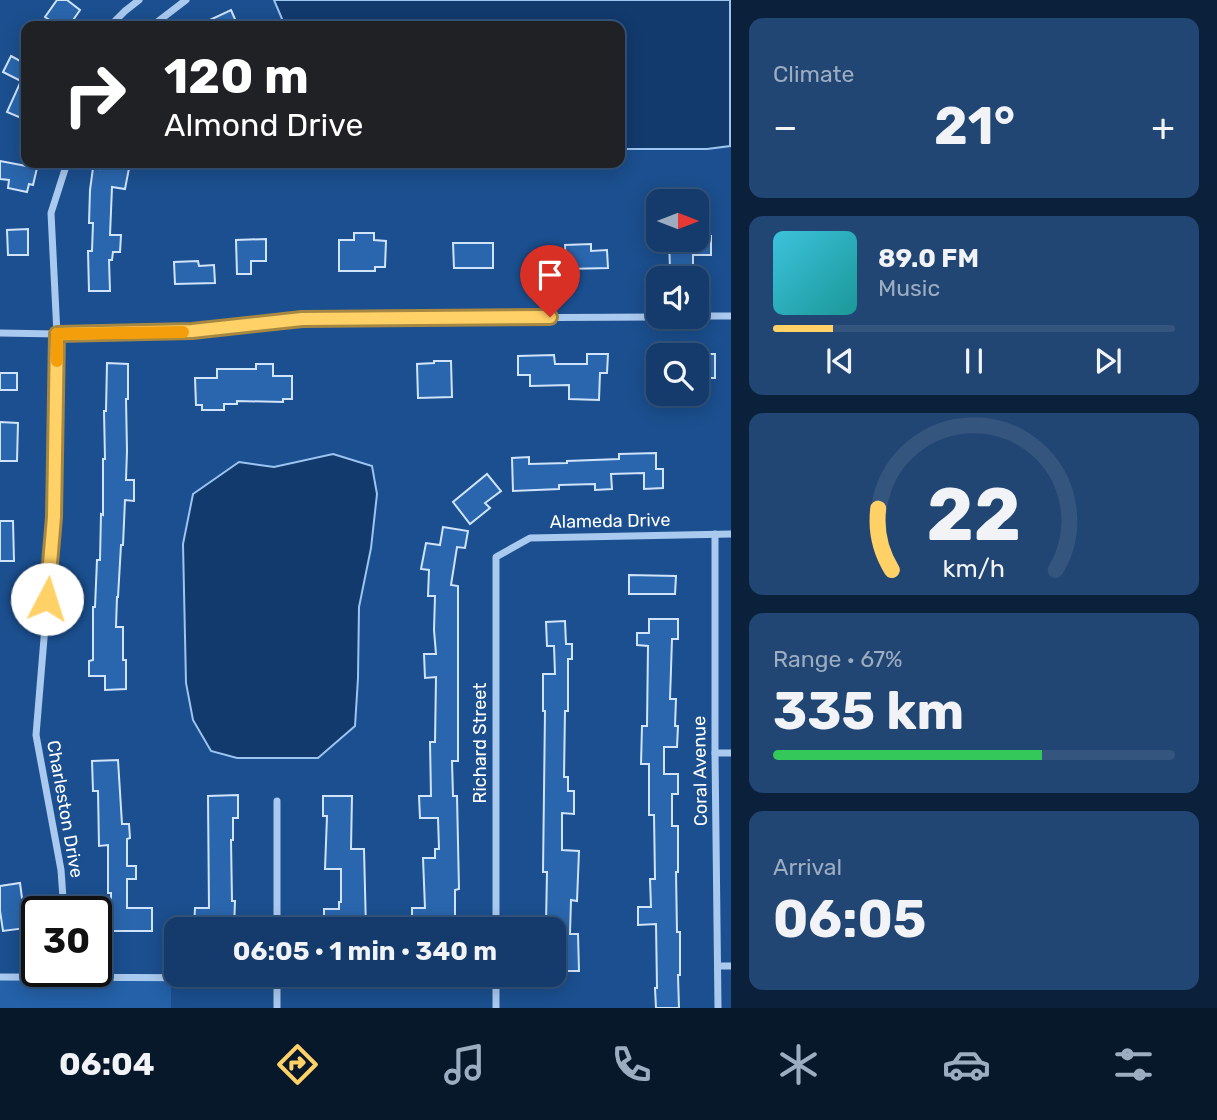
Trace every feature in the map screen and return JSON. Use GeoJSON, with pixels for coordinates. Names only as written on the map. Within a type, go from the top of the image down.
{"type":"FeatureCollection","features":[{"type":"Feature","properties":{"kind":"street"},"geometry":{"type":"LineString","coordinates":[[115,21],[139,0]]}},
{"type":"Feature","properties":{"kind":"street"},"geometry":{"type":"LineString","coordinates":[[159,21],[186,0]]}},
{"type":"Feature","properties":{"kind":"street","name":"Charleston Drive"},"geometry":{"type":"LineString","coordinates":[[63,896],[61,870],[36,735],[54,517],[57,334],[51,213],[65,168]]}},
{"type":"Feature","properties":{"kind":"street"},"geometry":{"type":"LineString","coordinates":[[709,316],[730,316]]}},
{"type":"Feature","properties":{"kind":"street"},"geometry":{"type":"LineString","coordinates":[[0,333],[192,331],[302,319],[646,317]]}},
{"type":"Feature","properties":{"kind":"street","name":"Coral Avenue"},"geometry":{"type":"LineString","coordinates":[[715,534],[718,1008]]}},
{"type":"Feature","properties":{"kind":"street","name":"Alameda Drive"},"geometry":{"type":"LineString","coordinates":[[496,556],[530,538],[730,534]]}},
{"type":"Feature","properties":{"kind":"street","name":"Richard Street"},"geometry":{"type":"LineString","coordinates":[[496,556],[496,917]]}},
{"type":"Feature","properties":{"kind":"street"},"geometry":{"type":"LineString","coordinates":[[715,754],[730,753]]}},
{"type":"Feature","properties":{"kind":"street"},"geometry":{"type":"LineString","coordinates":[[276,801],[277,917]]}},
{"type":"Feature","properties":{"kind":"street"},"geometry":{"type":"LineString","coordinates":[[718,966],[730,966]]}},
{"type":"Feature","properties":{"kind":"street"},"geometry":{"type":"LineString","coordinates":[[112,975],[164,975]]}},
{"type":"Feature","properties":{"kind":"street"},"geometry":{"type":"LineString","coordinates":[[0,978],[21,977]]}},
{"type":"Feature","properties":{"kind":"street"},"geometry":{"type":"LineString","coordinates":[[277,987],[277,1008]]}},
{"type":"Feature","properties":{"kind":"street"},"geometry":{"type":"LineString","coordinates":[[496,987],[496,1008]]}},
{"type":"Feature","properties":{"kind":"shaded area"},"geometry":{"type":"Polygon","coordinates":[[[274,0],[730,0],[730,146],[707,149],[625,149],[625,21],[283,21],[274,0]]]}},
{"type":"Feature","properties":{"kind":"shaded area"},"geometry":{"type":"Polygon","coordinates":[[[333,454],[372,466],[377,494],[371,548],[359,607],[355,726],[318,758],[237,758],[211,751],[193,720],[186,683],[183,544],[193,494],[239,462],[274,467],[333,454]]]}},
{"type":"Feature","properties":{"kind":"shaded area"},"geometry":{"type":"Polygon","coordinates":[[[0,978],[21,978],[21,987],[112,987],[112,978],[164,978],[164,987],[171,987],[171,1008],[0,1008],[0,978]]]}},
{"type":"Feature","properties":{"kind":"building"},"geometry":{"type":"Polygon","coordinates":[[[57,0],[67,0],[80,10],[72,21],[51,21],[45,17],[57,0]]]}},
{"type":"Feature","properties":{"kind":"building"},"geometry":{"type":"Polygon","coordinates":[[[231,10],[236,21],[208,21],[231,10]]]}},
{"type":"Feature","properties":{"kind":"building"},"geometry":{"type":"Polygon","coordinates":[[[11,56],[21,61],[21,81],[3,72],[11,56]]]}},
{"type":"Feature","properties":{"kind":"building"},"geometry":{"type":"Polygon","coordinates":[[[21,81],[21,118],[7,112],[21,81]]]}},
{"type":"Feature","properties":{"kind":"building"},"geometry":{"type":"Polygon","coordinates":[[[0,161],[21,165],[21,168],[37,168],[33,185],[29,184],[27,192],[8,188],[9,180],[0,179],[0,161]]]}},
{"type":"Feature","properties":{"kind":"building"},"geometry":{"type":"Polygon","coordinates":[[[93,168],[129,168],[125,189],[112,187],[110,235],[121,235],[120,252],[113,252],[112,260],[109,260],[110,291],[89,291],[88,251],[92,251],[93,223],[89,223],[90,190],[93,168]]]}},
{"type":"Feature","properties":{"kind":"building"},"geometry":{"type":"Polygon","coordinates":[[[28,229],[28,255],[8,255],[7,230],[28,229]]]}},
{"type":"Feature","properties":{"kind":"building"},"geometry":{"type":"Polygon","coordinates":[[[354,233],[374,233],[374,240],[386,241],[385,267],[375,267],[375,271],[339,271],[339,240],[354,240],[354,233]]]}},
{"type":"Feature","properties":{"kind":"building"},"geometry":{"type":"Polygon","coordinates":[[[711,236],[711,255],[693,255],[693,266],[670,266],[669,252],[709,252],[711,236]]]}},
{"type":"Feature","properties":{"kind":"building"},"geometry":{"type":"Polygon","coordinates":[[[266,239],[266,261],[251,261],[251,274],[237,274],[236,240],[266,239]]]}},
{"type":"Feature","properties":{"kind":"building"},"geometry":{"type":"Polygon","coordinates":[[[453,243],[493,243],[493,268],[454,268],[453,243]]]}},
{"type":"Feature","properties":{"kind":"building"},"geometry":{"type":"Polygon","coordinates":[[[591,244],[591,251],[607,250],[608,268],[566,269],[565,245],[591,244]]]}},
{"type":"Feature","properties":{"kind":"building"},"geometry":{"type":"Polygon","coordinates":[[[198,261],[199,266],[214,265],[215,283],[175,284],[174,262],[198,261]]]}},
{"type":"Feature","properties":{"kind":"building"},"geometry":{"type":"Polygon","coordinates":[[[587,354],[608,354],[607,373],[600,373],[599,400],[569,399],[569,385],[530,386],[530,375],[518,375],[518,356],[554,355],[555,364],[587,364],[587,354]]]}},
{"type":"Feature","properties":{"kind":"building"},"geometry":{"type":"Polygon","coordinates":[[[709,354],[715,354],[715,378],[709,378],[709,354]]]}},
{"type":"Feature","properties":{"kind":"building"},"geometry":{"type":"Polygon","coordinates":[[[451,361],[452,397],[418,398],[417,364],[451,361]]]}},
{"type":"Feature","properties":{"kind":"building"},"geometry":{"type":"Polygon","coordinates":[[[107,363],[128,364],[126,480],[134,480],[134,501],[125,500],[117,597],[116,627],[123,627],[126,689],[105,690],[105,676],[89,676],[89,661],[93,660],[93,607],[97,560],[100,560],[101,514],[103,515],[107,363]]]}},
{"type":"Feature","properties":{"kind":"building"},"geometry":{"type":"Polygon","coordinates":[[[256,364],[273,364],[273,376],[292,376],[292,399],[283,399],[283,402],[237,401],[237,404],[224,404],[224,410],[202,410],[202,405],[196,405],[195,378],[217,378],[217,369],[256,369],[256,364]]]}},
{"type":"Feature","properties":{"kind":"building"},"geometry":{"type":"Polygon","coordinates":[[[0,373],[17,373],[17,390],[0,390],[0,373]]]}},
{"type":"Feature","properties":{"kind":"building"},"geometry":{"type":"Polygon","coordinates":[[[0,422],[18,423],[17,461],[0,461],[0,422]]]}},
{"type":"Feature","properties":{"kind":"building"},"geometry":{"type":"Polygon","coordinates":[[[656,453],[656,469],[663,469],[663,488],[644,489],[644,473],[611,474],[612,489],[595,490],[595,484],[513,491],[512,458],[529,457],[529,464],[567,463],[619,459],[619,454],[656,453]]]}},
{"type":"Feature","properties":{"kind":"building"},"geometry":{"type":"Polygon","coordinates":[[[487,474],[501,491],[485,503],[490,508],[470,524],[453,502],[487,474]]]}},
{"type":"Feature","properties":{"kind":"building"},"geometry":{"type":"Polygon","coordinates":[[[0,521],[13,521],[14,561],[0,561],[0,521]]]}},
{"type":"Feature","properties":{"kind":"building"},"geometry":{"type":"Polygon","coordinates":[[[443,527],[468,531],[465,548],[457,547],[451,585],[458,586],[458,761],[452,761],[453,796],[457,796],[459,889],[455,890],[455,917],[412,917],[412,908],[425,908],[423,858],[435,858],[435,849],[439,849],[438,818],[420,818],[419,796],[431,796],[430,742],[435,742],[436,677],[425,678],[424,654],[436,654],[435,596],[428,596],[429,570],[421,569],[426,543],[440,545],[443,527]]]}},
{"type":"Feature","properties":{"kind":"building"},"geometry":{"type":"Polygon","coordinates":[[[629,575],[676,576],[675,594],[629,594],[629,575]]]}},
{"type":"Feature","properties":{"kind":"building"},"geometry":{"type":"Polygon","coordinates":[[[649,619],[678,619],[678,639],[672,639],[670,699],[676,699],[677,747],[664,747],[664,774],[678,774],[678,794],[672,794],[672,826],[678,826],[676,872],[677,932],[680,932],[679,1008],[656,1008],[656,924],[638,925],[638,907],[651,907],[650,879],[655,879],[654,815],[649,815],[649,764],[641,764],[642,726],[647,726],[648,646],[637,645],[637,633],[649,633],[649,619]]]}},
{"type":"Feature","properties":{"kind":"building"},"geometry":{"type":"Polygon","coordinates":[[[565,621],[566,644],[572,644],[572,659],[568,659],[564,777],[568,777],[568,791],[574,791],[574,814],[562,813],[562,850],[579,851],[577,901],[571,900],[570,934],[578,934],[579,971],[566,971],[566,917],[546,917],[547,872],[543,872],[543,674],[555,674],[554,646],[547,646],[546,622],[565,621]]]}},
{"type":"Feature","properties":{"kind":"building"},"geometry":{"type":"Polygon","coordinates":[[[118,760],[122,824],[129,824],[127,866],[136,866],[136,879],[127,879],[127,908],[152,908],[152,931],[112,931],[112,896],[108,893],[108,845],[99,846],[98,791],[93,791],[92,761],[118,760]]]}},
{"type":"Feature","properties":{"kind":"building"},"geometry":{"type":"Polygon","coordinates":[[[238,795],[238,818],[233,818],[231,840],[234,917],[195,917],[195,908],[209,908],[208,796],[238,795]]]}},
{"type":"Feature","properties":{"kind":"building"},"geometry":{"type":"Polygon","coordinates":[[[323,796],[352,796],[351,849],[364,849],[366,917],[324,917],[324,909],[339,909],[341,869],[325,869],[327,816],[323,816],[323,796]]]}},
{"type":"Feature","properties":{"kind":"building"},"geometry":{"type":"Polygon","coordinates":[[[20,883],[21,929],[3,931],[0,886],[20,883]]]}},
{"type":"Feature","properties":{"kind":"slow traffic"},"geometry":{"type":"LineString","coordinates":[[57,361],[57,334],[183,332]]}},
{"type":"Feature","properties":{"kind":"route"},"geometry":{"type":"LineString","coordinates":[[47,599],[54,517],[57,334],[192,331],[302,319],[550,317]]}}]}
